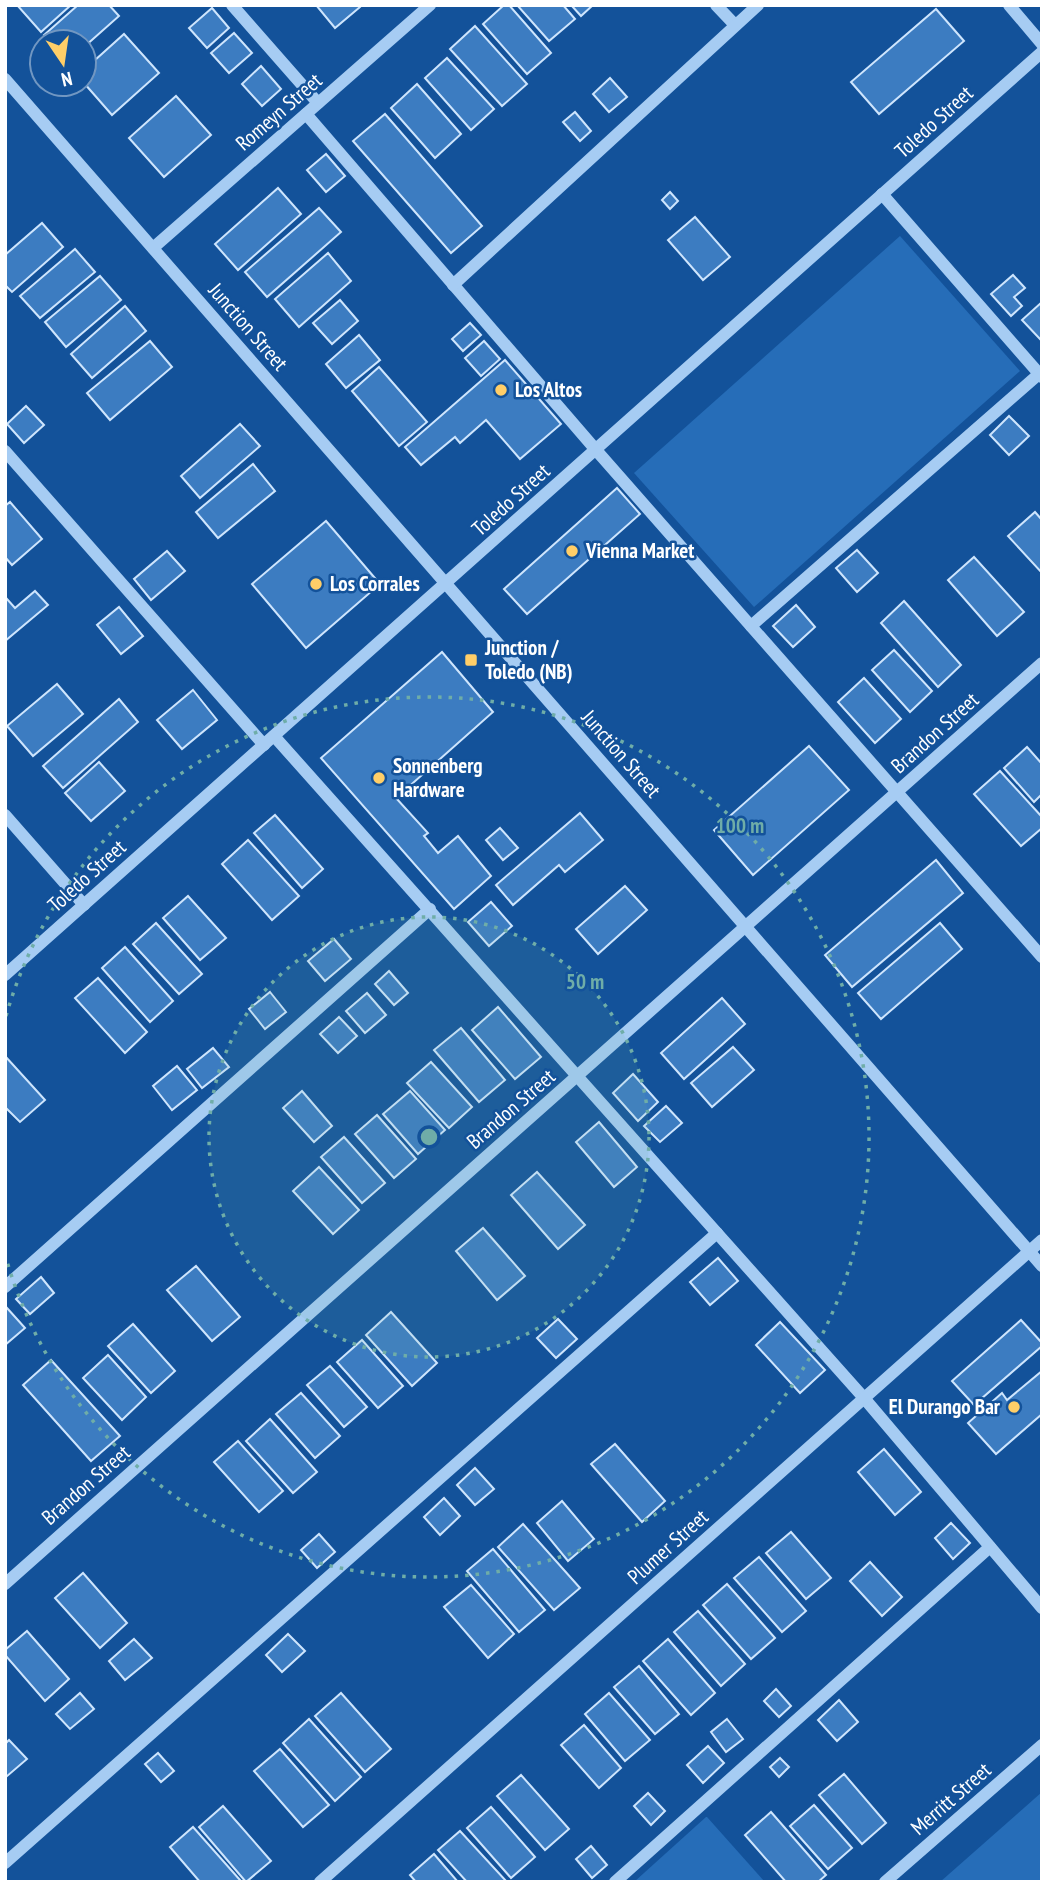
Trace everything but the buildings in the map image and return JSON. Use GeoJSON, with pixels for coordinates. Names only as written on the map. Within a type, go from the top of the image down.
{"type":"FeatureCollection","features":[{"type":"Feature","properties":{"kind":"street"},"geometry":{"type":"LineString","coordinates":[[232,5],[318,103]]}},
{"type":"Feature","properties":{"kind":"street","name":"Romeyn Street"},"geometry":{"type":"LineString","coordinates":[[153,248],[430,5]]}},
{"type":"Feature","properties":{"kind":"street"},"geometry":{"type":"LineString","coordinates":[[716,5],[735,25]]}},
{"type":"Feature","properties":{"kind":"street"},"geometry":{"type":"LineString","coordinates":[[453,285],[758,5]]}},
{"type":"Feature","properties":{"kind":"street"},"geometry":{"type":"LineString","coordinates":[[1009,5],[1042,44]]}},
{"type":"Feature","properties":{"kind":"street","name":"Toledo Street"},"geometry":{"type":"LineString","coordinates":[[5,975],[1042,52]]}},
{"type":"Feature","properties":{"kind":"street","name":"Junction Street"},"geometry":{"type":"LineString","coordinates":[[5,79],[1042,1266]]}},
{"type":"Feature","properties":{"kind":"street"},"geometry":{"type":"LineString","coordinates":[[306,114],[596,450],[1040,950]]}},
{"type":"Feature","properties":{"kind":"street"},"geometry":{"type":"LineString","coordinates":[[751,626],[1040,375],[882,194]]}},
{"type":"Feature","properties":{"kind":"street"},"geometry":{"type":"LineString","coordinates":[[5,451],[264,745]]}},
{"type":"Feature","properties":{"kind":"street","name":"Brandon Street"},"geometry":{"type":"LineString","coordinates":[[5,1584],[1042,663]]}},
{"type":"Feature","properties":{"kind":"street"},"geometry":{"type":"LineString","coordinates":[[274,736],[579,1075],[864,1398],[1042,1608]]}},
{"type":"Feature","properties":{"kind":"street"},"geometry":{"type":"LineString","coordinates":[[5,815],[84,905]]}},
{"type":"Feature","properties":{"kind":"street"},"geometry":{"type":"LineString","coordinates":[[5,1287],[429,909]]}},
{"type":"Feature","properties":{"kind":"street"},"geometry":{"type":"LineString","coordinates":[[5,1863],[717,1233]]}},
{"type":"Feature","properties":{"kind":"street","name":"Plumer Street"},"geometry":{"type":"LineString","coordinates":[[320,1882],[1042,1240]]}},
{"type":"Feature","properties":{"kind":"street"},"geometry":{"type":"LineString","coordinates":[[615,1882],[990,1547]]}},
{"type":"Feature","properties":{"kind":"street","name":"Merritt Street"},"geometry":{"type":"LineString","coordinates":[[885,1882],[1042,1745]]}},
{"type":"Feature","properties":{"kind":"shaded area"},"geometry":{"type":"Polygon","coordinates":[[[900,236],[1020,371],[754,607],[634,473],[900,236]]]}},
{"type":"Feature","properties":{"kind":"shaded area"},"geometry":{"type":"Polygon","coordinates":[[[1042,1792],[1042,1882],[940,1882],[1042,1792]]]}},
{"type":"Feature","properties":{"kind":"shaded area"},"geometry":{"type":"Polygon","coordinates":[[[706,1817],[765,1882],[634,1882],[706,1817]]]}},
{"type":"Feature","properties":{"kind":"place","name":"Los Altos"},"geometry":{"type":"Point","coordinates":[501,390]}},
{"type":"Feature","properties":{"kind":"place","name":"Vienna Market"},"geometry":{"type":"Point","coordinates":[572,551]}},
{"type":"Feature","properties":{"kind":"place","name":"Los Corrales"},"geometry":{"type":"Point","coordinates":[316,584]}},
{"type":"Feature","properties":{"kind":"place","name":"Junction / Toledo (NB)"},"geometry":{"type":"Point","coordinates":[471,660]}},
{"type":"Feature","properties":{"kind":"place","name":"Sonnenberg Hardware"},"geometry":{"type":"Point","coordinates":[379,778]}},
{"type":"Feature","properties":{"kind":"place","name":"El Durango Bar"},"geometry":{"type":"Point","coordinates":[1014,1407]}}]}
